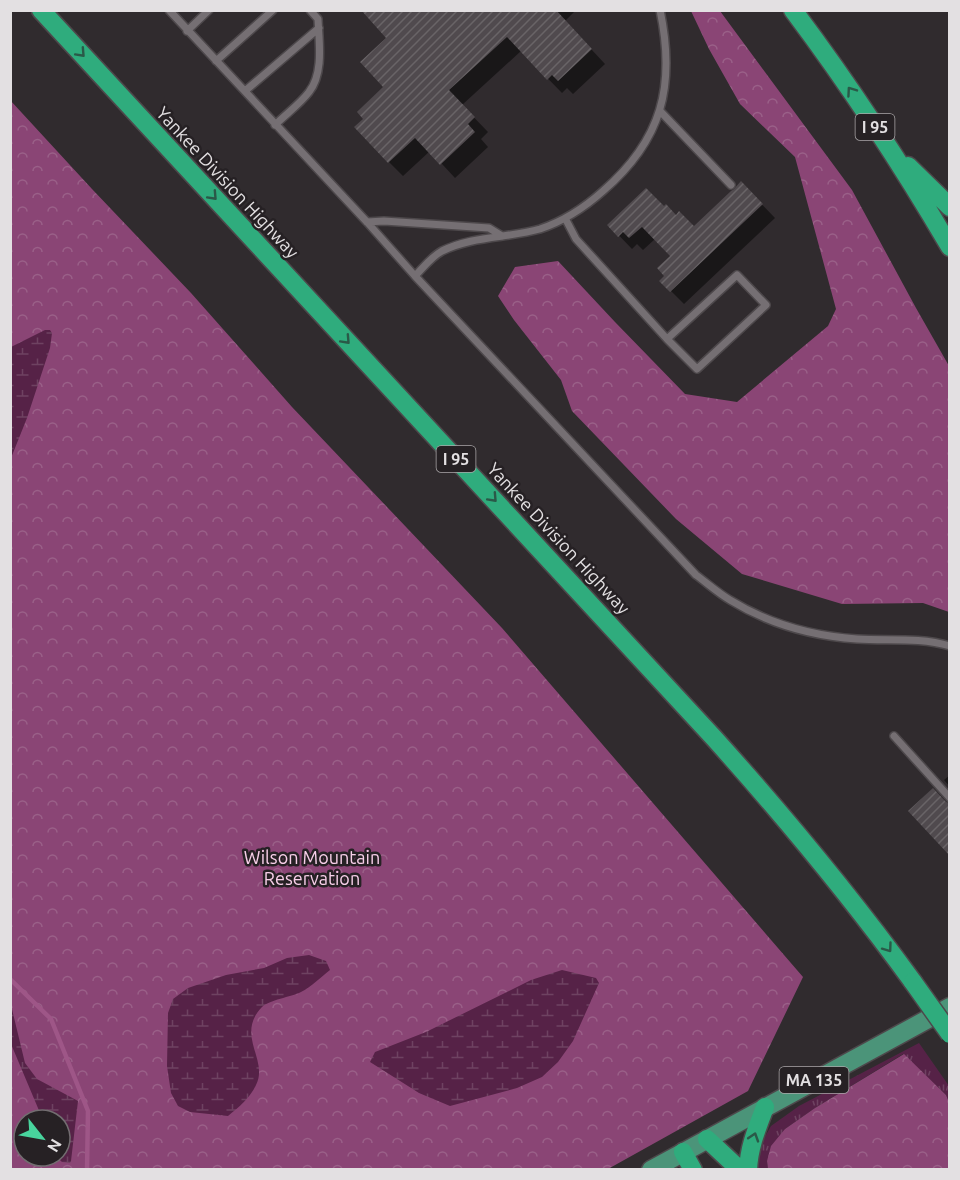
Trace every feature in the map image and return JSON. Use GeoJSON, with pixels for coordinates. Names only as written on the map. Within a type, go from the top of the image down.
{"type":"FeatureCollection","features":[{"type":"Feature","properties":{"kind":"highway","name":"Yankee Division Highway"},"geometry":{"type":"LineString","coordinates":[[41,10],[772,802],[913,982],[950,1034]]}},
{"type":"Feature","properties":{"kind":"highway","name":"I 95"},"geometry":{"type":"LineString","coordinates":[[793,10],[885,142],[950,247]]}},
{"type":"Feature","properties":{"kind":"highway"},"geometry":{"type":"LineString","coordinates":[[885,142],[950,207]]}},
{"type":"Feature","properties":{"kind":"highway"},"geometry":{"type":"LineString","coordinates":[[748,1170],[753,1139],[765,1107]]}},
{"type":"Feature","properties":{"kind":"highway"},"geometry":{"type":"LineString","coordinates":[[707,1139],[740,1170]]}},
{"type":"Feature","properties":{"kind":"highway"},"geometry":{"type":"LineString","coordinates":[[683,1152],[693,1170]]}},
{"type":"Feature","properties":{"kind":"main road","name":"MA 135"},"geometry":{"type":"LineString","coordinates":[[683,1152],[950,1007]]}},
{"type":"Feature","properties":{"kind":"main road"},"geometry":{"type":"LineString","coordinates":[[651,1170],[683,1152]]}},
{"type":"Feature","properties":{"kind":"lane"},"geometry":{"type":"LineString","coordinates":[[169,10],[187,32],[696,575],[728,599],[756,614],[805,632],[857,639],[919,640],[950,646]]}},
{"type":"Feature","properties":{"kind":"lane"},"geometry":{"type":"LineString","coordinates":[[187,32],[209,10]]}},
{"type":"Feature","properties":{"kind":"lane"},"geometry":{"type":"LineString","coordinates":[[216,61],[273,10]]}},
{"type":"Feature","properties":{"kind":"lane"},"geometry":{"type":"LineString","coordinates":[[275,125],[309,93],[316,82],[319,61],[318,19],[310,10]]}},
{"type":"Feature","properties":{"kind":"lane"},"geometry":{"type":"LineString","coordinates":[[415,276],[434,257],[465,243],[540,229],[565,218],[587,205],[614,182],[647,141],[660,111],[666,79],[666,57],[660,10]]}},
{"type":"Feature","properties":{"kind":"lane"},"geometry":{"type":"LineString","coordinates":[[244,92],[318,28]]}},
{"type":"Feature","properties":{"kind":"lane"},"geometry":{"type":"LineString","coordinates":[[660,111],[731,185]]}},
{"type":"Feature","properties":{"kind":"lane"},"geometry":{"type":"LineString","coordinates":[[565,218],[576,239],[667,339],[697,369],[766,305],[737,275],[667,339]]}},
{"type":"Feature","properties":{"kind":"lane"},"geometry":{"type":"LineString","coordinates":[[367,222],[384,221],[489,228],[503,236]]}},
{"type":"Feature","properties":{"kind":"lane"},"geometry":{"type":"LineString","coordinates":[[894,736],[950,798]]}},
{"type":"Feature","properties":{"kind":"green space"},"geometry":{"type":"Polygon","coordinates":[[[691,11],[720,11],[852,190],[949,366],[949,612],[923,603],[842,604],[742,574],[676,519],[572,411],[561,380],[498,296],[515,267],[558,261],[685,394],[737,402],[828,326],[836,309],[795,157],[740,104],[691,11]]]}},
{"type":"Feature","properties":{"kind":"green space","name":"Wilson Mountain Reservation"},"geometry":{"type":"Polygon","coordinates":[[[10,100],[191,293],[292,407],[502,628],[803,977],[748,1091],[608,1169],[11,1169],[10,100]]]}},
{"type":"Feature","properties":{"kind":"green space"},"geometry":{"type":"Polygon","coordinates":[[[45,330],[50,330],[52,333],[50,348],[11,458],[11,347],[45,330]]]}},
{"type":"Feature","properties":{"kind":"green space"},"geometry":{"type":"Polygon","coordinates":[[[309,955],[326,961],[330,970],[301,992],[265,1005],[255,1017],[252,1037],[259,1076],[254,1090],[228,1116],[190,1112],[178,1106],[171,1093],[167,1066],[168,1013],[173,999],[188,988],[226,975],[264,968],[287,958],[309,955]]]}},
{"type":"Feature","properties":{"kind":"green space"},"geometry":{"type":"Polygon","coordinates":[[[562,970],[596,978],[599,983],[573,1041],[558,1062],[542,1077],[517,1088],[450,1106],[419,1093],[370,1062],[375,1052],[426,1032],[531,980],[562,970]]]}},
{"type":"Feature","properties":{"kind":"green space"},"geometry":{"type":"Polygon","coordinates":[[[10,1001],[25,1063],[37,1079],[78,1101],[72,1152],[72,1108],[38,1108],[11,1044],[10,1001]]]}},
{"type":"Feature","properties":{"kind":"green space"},"geometry":{"type":"Polygon","coordinates":[[[919,1043],[949,1086],[949,1102],[946,1095],[903,1054],[785,1129],[767,1161],[768,1169],[758,1169],[761,1144],[771,1126],[799,1106],[919,1043]]]}},
{"type":"Feature","properties":{"kind":"green space"},"geometry":{"type":"Polygon","coordinates":[[[904,1054],[946,1095],[949,1102],[949,1169],[768,1169],[767,1161],[771,1146],[785,1129],[904,1054]]]}},
{"type":"Feature","properties":{"kind":"building"},"geometry":{"type":"Polygon","coordinates":[[[361,10],[556,10],[592,49],[558,81],[552,75],[547,80],[507,37],[449,90],[475,117],[468,124],[475,132],[440,165],[415,138],[388,163],[354,127],[363,119],[357,112],[383,87],[360,62],[386,38],[361,10]]]}},
{"type":"Feature","properties":{"kind":"building"},"geometry":{"type":"Polygon","coordinates":[[[741,181],[763,204],[670,292],[659,281],[664,276],[657,268],[670,256],[642,227],[629,238],[623,232],[618,237],[607,225],[646,188],[664,206],[666,204],[676,215],[679,211],[694,226],[741,181]]]}},
{"type":"Feature","properties":{"kind":"building"},"geometry":{"type":"Polygon","coordinates":[[[933,788],[946,802],[950,803],[950,856],[908,811],[933,788]]]}},
{"type":"Feature","properties":{"kind":"waterway"},"geometry":{"type":"LineString","coordinates":[[10,979],[51,1019],[88,1111],[87,1170]]}}]}
